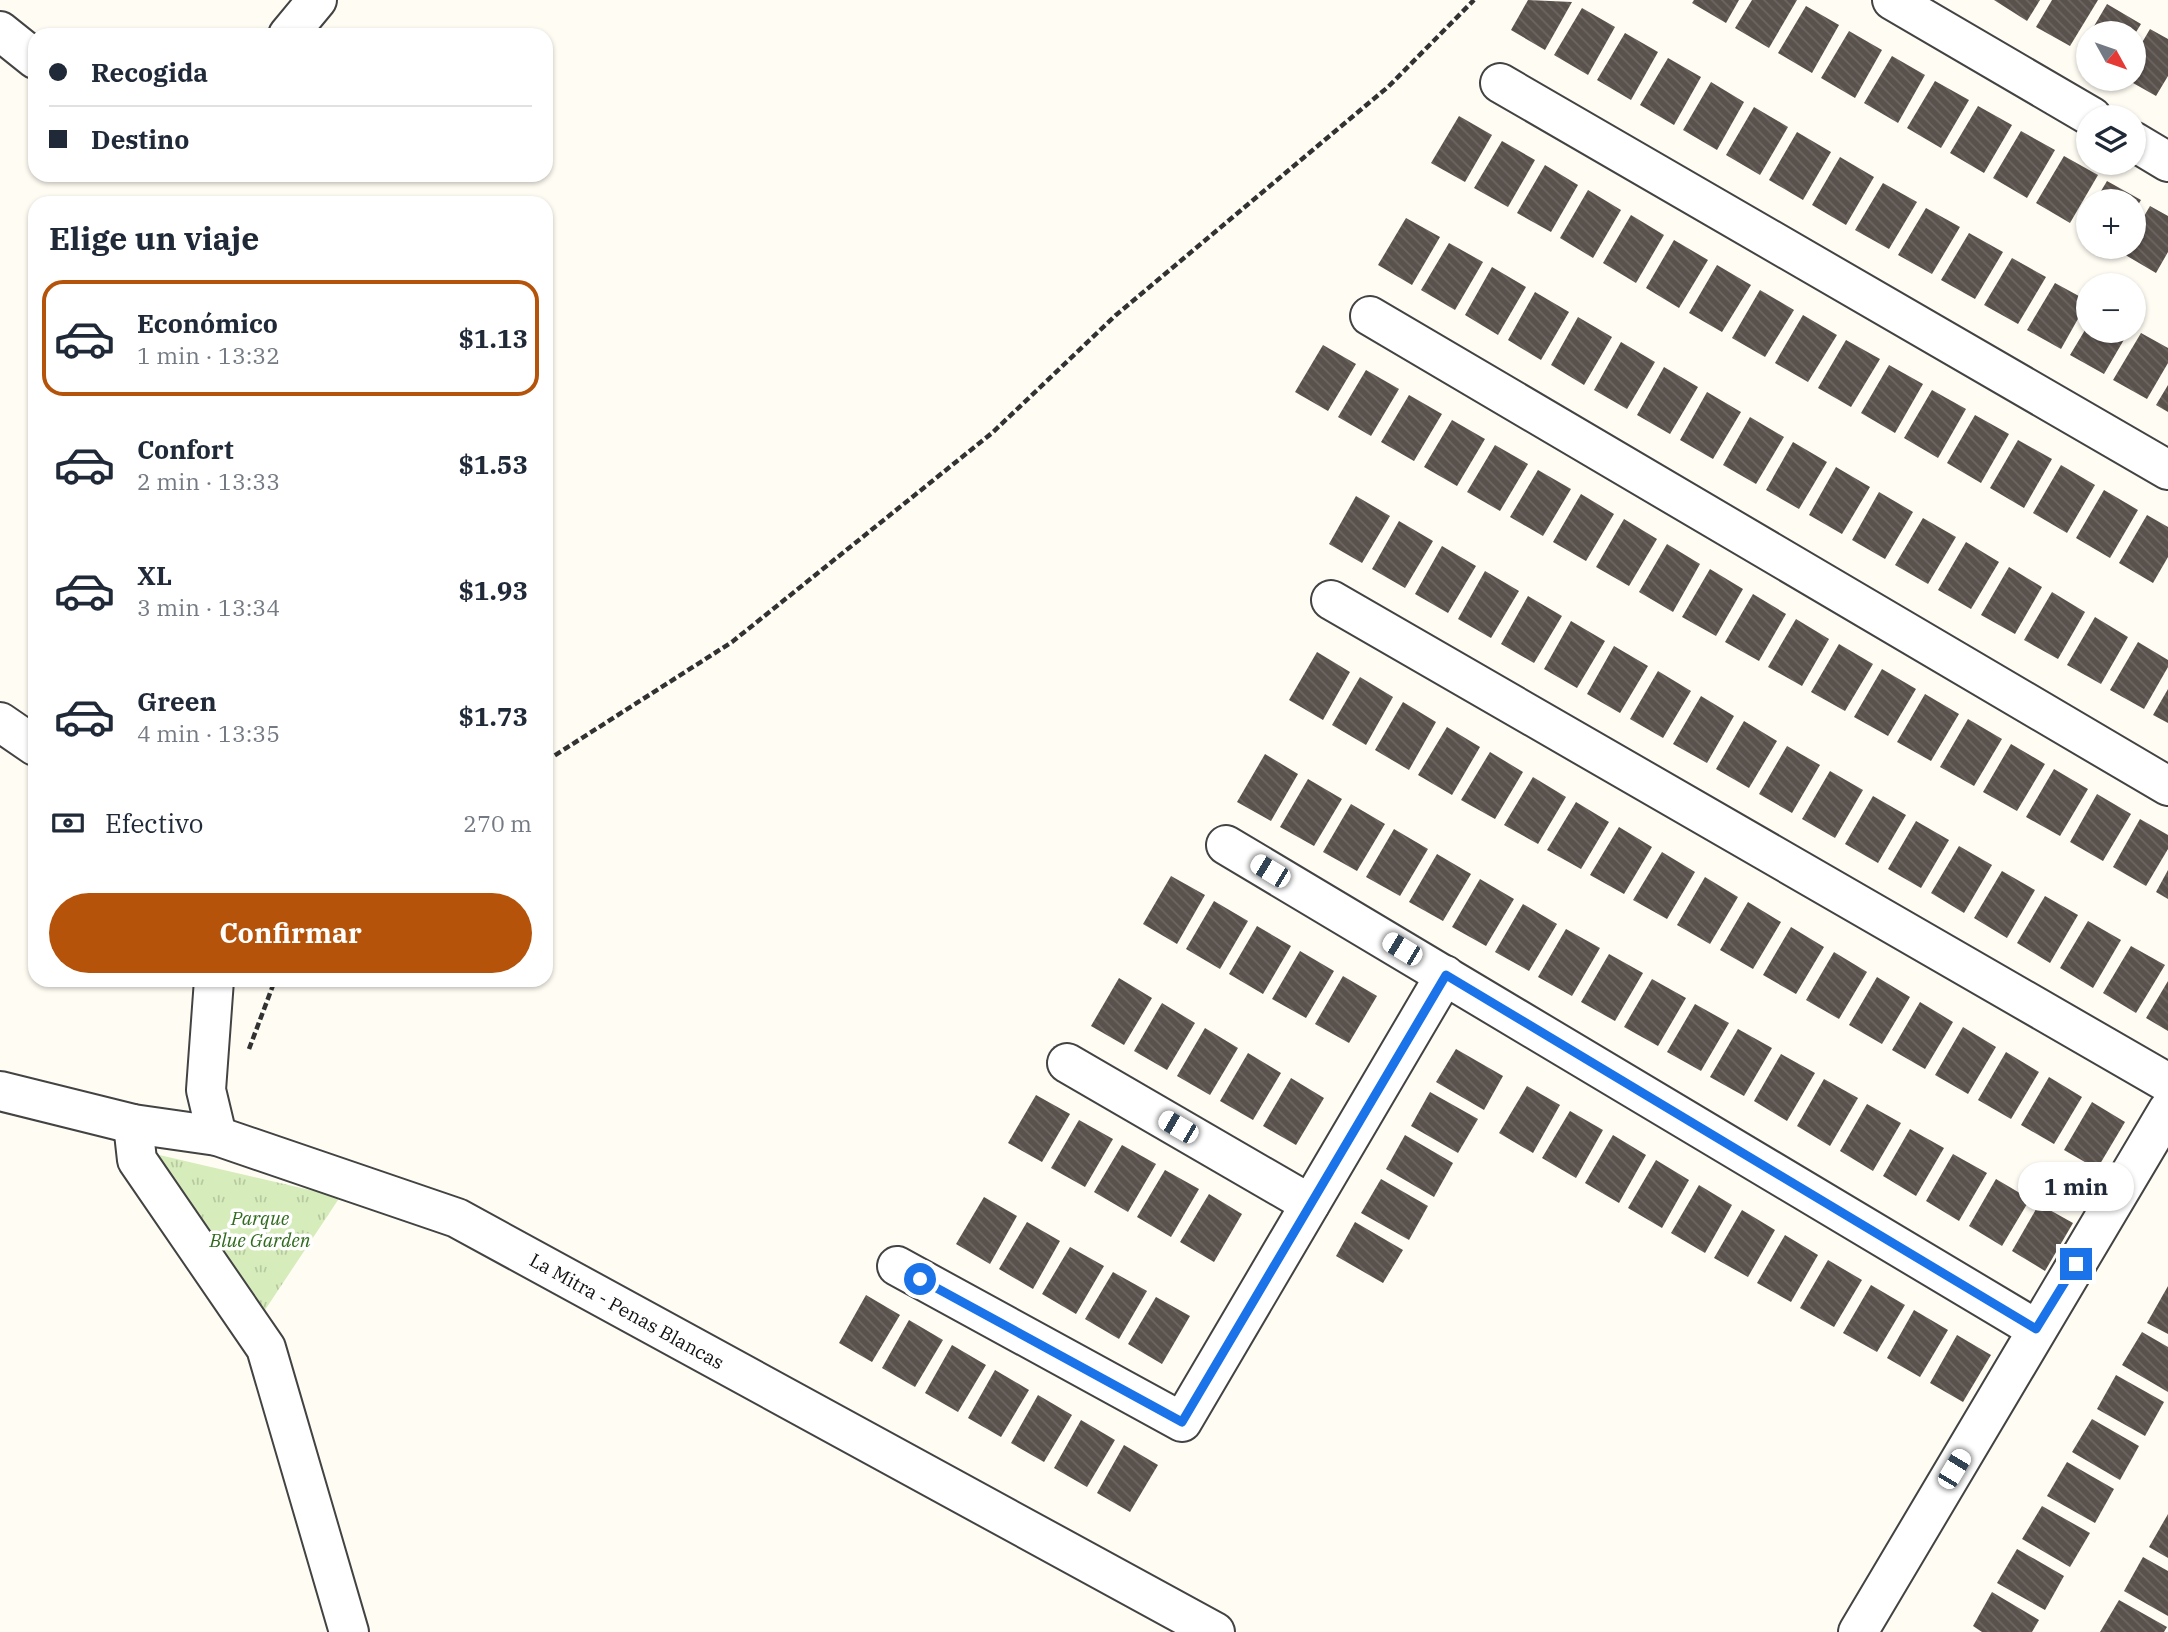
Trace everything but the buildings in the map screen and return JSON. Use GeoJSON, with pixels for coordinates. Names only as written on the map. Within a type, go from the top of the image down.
{"type":"FeatureCollection","features":[{"type":"Feature","properties":{"kind":"street"},"geometry":{"type":"LineString","coordinates":[[294,28],[317,0]]}},
{"type":"Feature","properties":{"kind":"street"},"geometry":{"type":"LineString","coordinates":[[1892,0],[2076,108]]}},
{"type":"Feature","properties":{"kind":"street"},"geometry":{"type":"LineString","coordinates":[[0,31],[28,53]]}},
{"type":"Feature","properties":{"kind":"street"},"geometry":{"type":"LineString","coordinates":[[1500,83],[2168,470]]}},
{"type":"Feature","properties":{"kind":"street"},"geometry":{"type":"LineString","coordinates":[[2146,149],[2168,162]]}},
{"type":"Feature","properties":{"kind":"street"},"geometry":{"type":"LineString","coordinates":[[1370,316],[2168,786]]}},
{"type":"Feature","properties":{"kind":"street"},"geometry":{"type":"LineString","coordinates":[[1331,600],[2168,1083]]}},
{"type":"Feature","properties":{"kind":"street"},"geometry":{"type":"LineString","coordinates":[[0,722],[28,741]]}},
{"type":"Feature","properties":{"kind":"street"},"geometry":{"type":"LineString","coordinates":[[1226,845],[2036,1329]]}},
{"type":"Feature","properties":{"kind":"street"},"geometry":{"type":"LineString","coordinates":[[897,1266],[1182,1422],[1446,975]]}},
{"type":"Feature","properties":{"kind":"street"},"geometry":{"type":"LineString","coordinates":[[213,987],[206,1090],[217,1136]]}},
{"type":"Feature","properties":{"kind":"street"},"geometry":{"type":"LineString","coordinates":[[1067,1063],[1310,1204]]}},
{"type":"Feature","properties":{"kind":"street","name":"La Mitra - Penas Blancas"},"geometry":{"type":"LineString","coordinates":[[0,1091],[133,1124],[217,1136],[457,1218],[1214,1632]]}},
{"type":"Feature","properties":{"kind":"street"},"geometry":{"type":"LineString","coordinates":[[1858,1632],[2168,1110]]}},
{"type":"Feature","properties":{"kind":"street"},"geometry":{"type":"LineString","coordinates":[[133,1124],[137,1160],[266,1348],[349,1632]]}},
{"type":"Feature","properties":{"kind":"path"},"geometry":{"type":"LineString","coordinates":[[553,757],[732,642],[992,433],[1116,315],[1388,87],[1474,0]]}},
{"type":"Feature","properties":{"kind":"green space","name":"Parque Blue Garden"},"geometry":{"type":"Polygon","coordinates":[[[155,1154],[340,1197],[265,1310],[251,1301],[155,1154]]]}},
{"type":"Feature","properties":{"kind":"route"},"geometry":{"type":"LineString","coordinates":[[920,1279],[1182,1422],[1446,975],[2036,1329],[2076,1264]]}}]}
